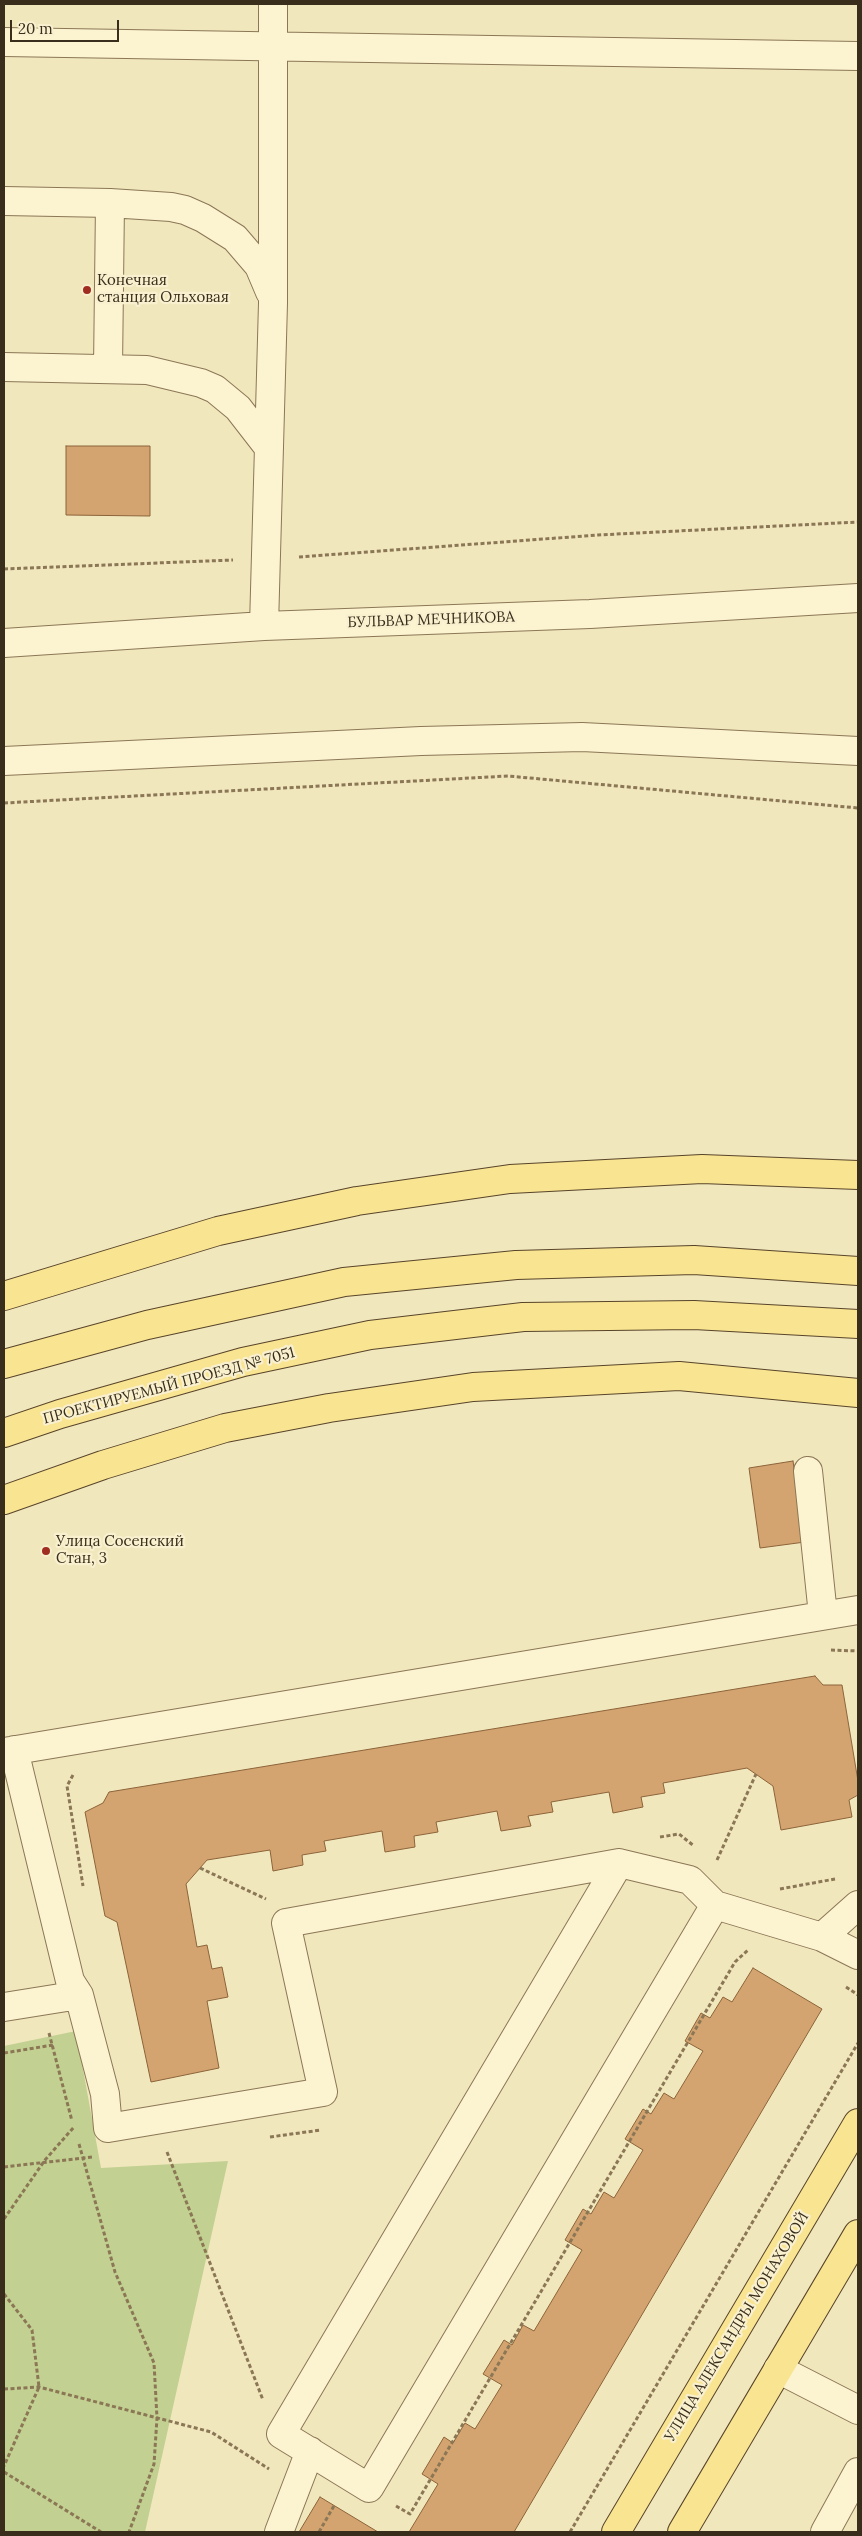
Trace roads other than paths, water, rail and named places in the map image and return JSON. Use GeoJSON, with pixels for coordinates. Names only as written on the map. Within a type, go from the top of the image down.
{"type":"FeatureCollection","features":[{"type":"Feature","properties":{"kind":"main road"},"geometry":{"type":"LineString","coordinates":[[4,1296],[218,1231],[357,1201],[510,1179],[702,1169],[858,1176]]}},
{"type":"Feature","properties":{"kind":"main road"},"geometry":{"type":"LineString","coordinates":[[4,1364],[147,1325],[344,1282],[516,1265],[694,1260],[858,1271]]}},
{"type":"Feature","properties":{"kind":"main road","name":"ПРОЕКТИРУЕМЫЙ ПРОЕЗД № 7051"},"geometry":{"type":"LineString","coordinates":[[4,1433],[60,1414],[243,1362],[370,1335],[523,1317],[694,1315],[858,1324]]}},
{"type":"Feature","properties":{"kind":"main road"},"geometry":{"type":"LineString","coordinates":[[4,1500],[103,1465],[225,1428],[329,1408],[473,1387],[679,1376],[858,1393]]}},
{"type":"Feature","properties":{"kind":"main road","name":"УЛИЦА АЛЕКСАНДРЫ МОНАХОВОЙ"},"geometry":{"type":"LineString","coordinates":[[616,2532],[858,2123]]}},
{"type":"Feature","properties":{"kind":"main road"},"geometry":{"type":"LineString","coordinates":[[682,2532],[858,2234]]}},
{"type":"Feature","properties":{"kind":"street"},"geometry":{"type":"LineString","coordinates":[[264,626],[273,303],[273,4]]}},
{"type":"Feature","properties":{"kind":"street"},"geometry":{"type":"LineString","coordinates":[[4,42],[858,56]]}},
{"type":"Feature","properties":{"kind":"street"},"geometry":{"type":"LineString","coordinates":[[4,201],[171,206],[203,218],[235,238],[259,266],[266,279],[273,303]]}},
{"type":"Feature","properties":{"kind":"street"},"geometry":{"type":"LineString","coordinates":[[108,368],[110,203]]}},
{"type":"Feature","properties":{"kind":"street"},"geometry":{"type":"LineString","coordinates":[[4,367],[108,368],[147,370],[169,374],[215,389],[238,408],[269,448]]}},
{"type":"Feature","properties":{"kind":"street","name":"БУЛЬВАР МЕЧНИКОВА"},"geometry":{"type":"LineString","coordinates":[[4,643],[264,626],[590,614],[858,598]]}},
{"type":"Feature","properties":{"kind":"street"},"geometry":{"type":"LineString","coordinates":[[4,761],[421,741],[582,737],[858,751]]}},
{"type":"Feature","properties":{"kind":"street"},"geometry":{"type":"LineString","coordinates":[[808,1471],[823,1615]]}},
{"type":"Feature","properties":{"kind":"street"},"geometry":{"type":"LineString","coordinates":[[858,1610],[9,1752],[70,1980],[79,1995],[105,2094],[108,2128],[323,2092],[286,1923],[619,1863],[690,1880],[715,1905],[822,1937],[858,1955]]}},
{"type":"Feature","properties":{"kind":"street"},"geometry":{"type":"LineString","coordinates":[[619,1863],[281,2434],[370,2488],[715,1905]]}},
{"type":"Feature","properties":{"kind":"street"},"geometry":{"type":"LineString","coordinates":[[822,1937],[858,1905]]}},
{"type":"Feature","properties":{"kind":"street"},"geometry":{"type":"LineString","coordinates":[[4,2007],[79,1995]]}},
{"type":"Feature","properties":{"kind":"street"},"geometry":{"type":"LineString","coordinates":[[778,2369],[858,2410]]}},
{"type":"Feature","properties":{"kind":"street"},"geometry":{"type":"LineString","coordinates":[[279,2532],[310,2451]]}},
{"type":"Feature","properties":{"kind":"street"},"geometry":{"type":"LineString","coordinates":[[825,2532],[858,2472]]}},
{"type":"Feature","properties":{"kind":"place","name":"Конечная станция Ольховая"},"geometry":{"type":"Point","coordinates":[87,290]}},
{"type":"Feature","properties":{"kind":"place","name":"Улица Сосенский Стан, 3"},"geometry":{"type":"Point","coordinates":[46,1551]}}]}
